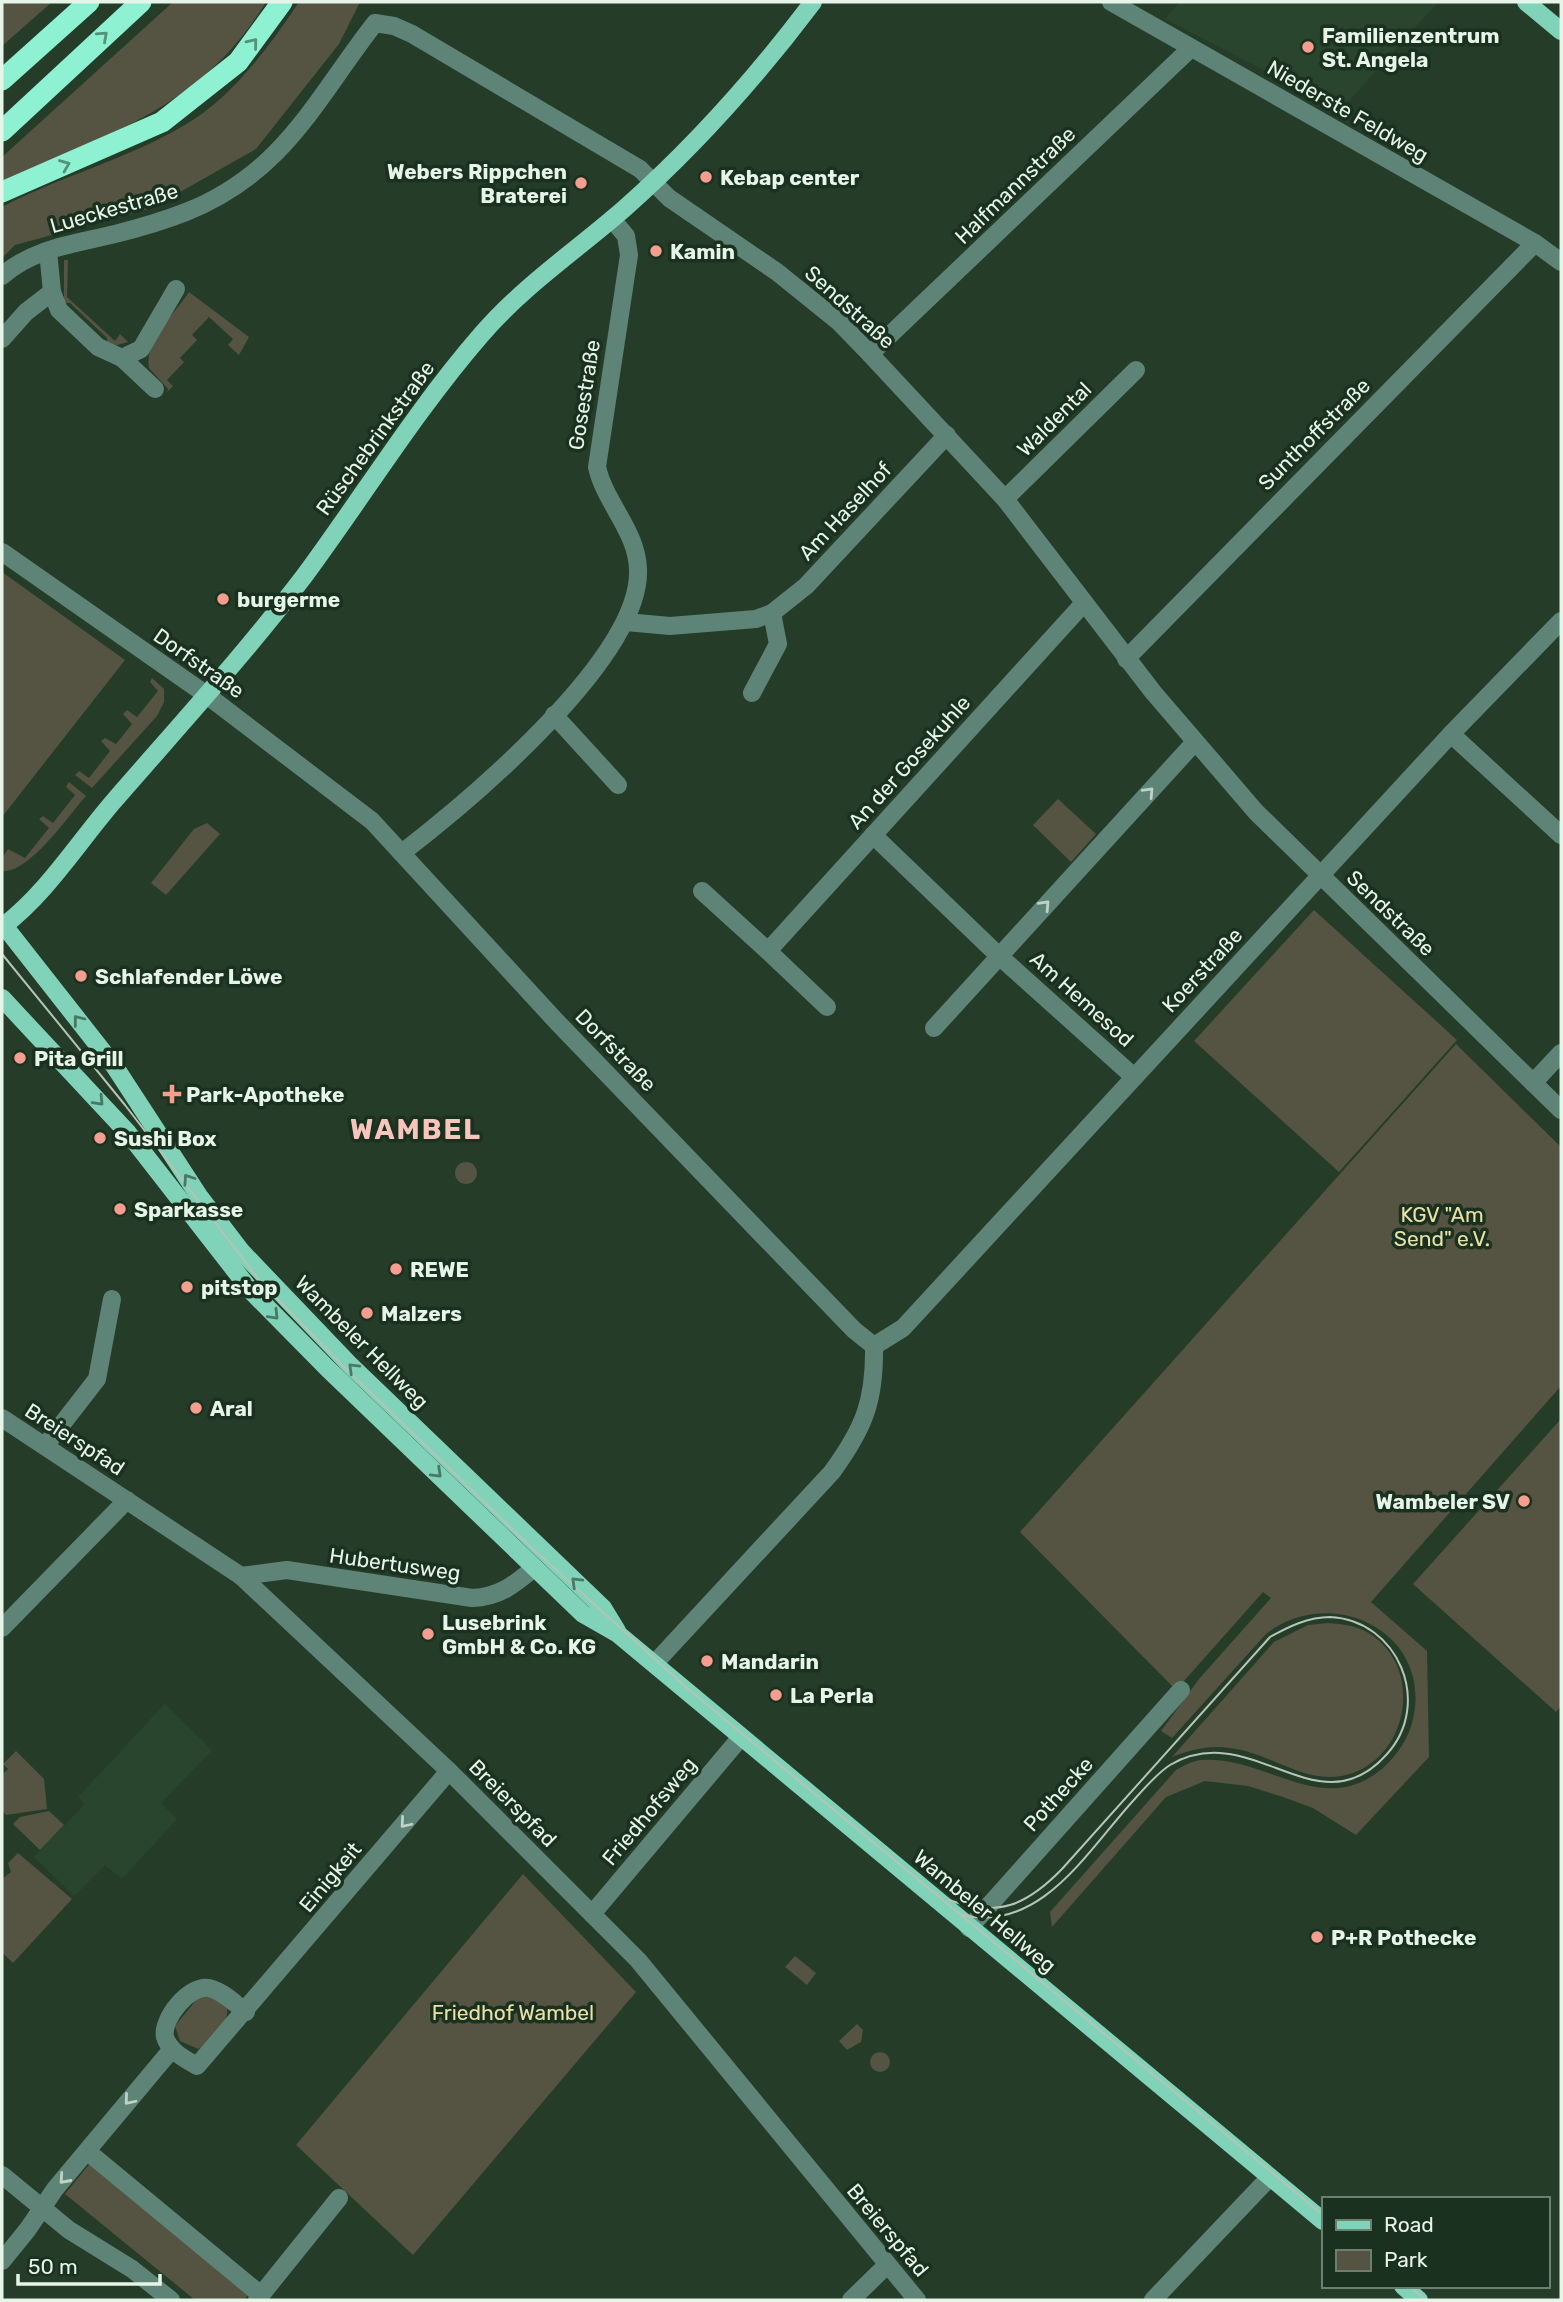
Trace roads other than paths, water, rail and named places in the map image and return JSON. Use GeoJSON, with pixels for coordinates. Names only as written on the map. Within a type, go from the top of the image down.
{"type":"FeatureCollection","features":[{"type":"Feature","properties":{"kind":"highway"},"geometry":{"type":"LineString","coordinates":[[53,33],[73,2]]}},
{"type":"Feature","properties":{"kind":"highway"},"geometry":{"type":"LineString","coordinates":[[2,80],[89,2]]}},
{"type":"Feature","properties":{"kind":"highway"},"geometry":{"type":"LineString","coordinates":[[2,131],[141,2]]}},
{"type":"Feature","properties":{"kind":"highway"},"geometry":{"type":"LineString","coordinates":[[2,191],[162,122],[238,62],[282,2]]}},
{"type":"Feature","properties":{"kind":"main road","name":"Rüschebrinkstraße"},"geometry":{"type":"LineString","coordinates":[[2,925],[30,903],[111,805],[208,696],[303,577],[399,440],[483,332],[526,290],[653,182],[768,58],[813,2]]}},
{"type":"Feature","properties":{"kind":"main road"},"geometry":{"type":"LineString","coordinates":[[1526,2],[1561,31]]}},
{"type":"Feature","properties":{"kind":"main road","name":"Wambeler Hellweg"},"geometry":{"type":"LineString","coordinates":[[2,925],[115,1066],[199,1196],[241,1251],[349,1364],[603,1608],[618,1634]]}},
{"type":"Feature","properties":{"kind":"main road","name":"Wambeler Hellweg"},"geometry":{"type":"LineString","coordinates":[[2,998],[128,1132],[251,1291],[583,1614],[618,1634],[1322,2220]]}},
{"type":"Feature","properties":{"kind":"street","name":"Niederste Feldweg"},"geometry":{"type":"LineString","coordinates":[[1111,2],[1535,243],[1561,262]]}},
{"type":"Feature","properties":{"kind":"street","name":"Sendstraße"},"geometry":{"type":"LineString","coordinates":[[375,23],[394,26],[412,34],[640,169],[668,198],[777,272],[839,323],[1005,499],[1126,659],[1195,743],[1320,876],[1561,1110]]}},
{"type":"Feature","properties":{"kind":"street","name":"Lueckestraße"},"geometry":{"type":"LineString","coordinates":[[2,276],[30,256],[187,211],[261,166],[300,130],[375,23]]}},
{"type":"Feature","properties":{"kind":"street","name":"Halfmannstraße"},"geometry":{"type":"LineString","coordinates":[[870,354],[1191,48]]}},
{"type":"Feature","properties":{"kind":"street","name":"Gosestraße"},"geometry":{"type":"LineString","coordinates":[[403,852],[475,793],[554,715],[626,622],[638,586],[634,546],[600,484],[597,467],[629,255],[625,236],[612,219]]}},
{"type":"Feature","properties":{"kind":"street","name":"Sunthoffstraße"},"geometry":{"type":"LineString","coordinates":[[1126,659],[1535,243]]}},
{"type":"Feature","properties":{"kind":"street"},"geometry":{"type":"LineString","coordinates":[[48,251],[52,292],[59,310],[99,347],[122,358],[155,389]]}},
{"type":"Feature","properties":{"kind":"street"},"geometry":{"type":"LineString","coordinates":[[122,358],[141,348],[176,289]]}},
{"type":"Feature","properties":{"kind":"street"},"geometry":{"type":"LineString","coordinates":[[2,339],[26,312],[52,292]]}},
{"type":"Feature","properties":{"kind":"street","name":"Waldental"},"geometry":{"type":"LineString","coordinates":[[1005,499],[1136,370]]}},
{"type":"Feature","properties":{"kind":"street","name":"Am Haselhof"},"geometry":{"type":"LineString","coordinates":[[626,622],[670,626],[756,619],[772,613],[806,586],[947,435]]}},
{"type":"Feature","properties":{"kind":"street","name":"Dorfstraße"},"geometry":{"type":"LineString","coordinates":[[2,552],[208,696],[339,794],[403,852],[557,1022],[855,1330],[874,1346]]}},
{"type":"Feature","properties":{"kind":"street","name":"An der Gosekuhle"},"geometry":{"type":"LineString","coordinates":[[768,951],[1084,603]]}},
{"type":"Feature","properties":{"kind":"street"},"geometry":{"type":"LineString","coordinates":[[752,693],[778,643],[772,613]]}},
{"type":"Feature","properties":{"kind":"street","name":"Koerstraße"},"geometry":{"type":"LineString","coordinates":[[874,1346],[904,1328],[1451,734],[1561,621]]}},
{"type":"Feature","properties":{"kind":"street"},"geometry":{"type":"LineString","coordinates":[[554,715],[618,785]]}},
{"type":"Feature","properties":{"kind":"street"},"geometry":{"type":"LineString","coordinates":[[1451,734],[1561,835]]}},
{"type":"Feature","properties":{"kind":"street","name":"Am Hemesod"},"geometry":{"type":"LineString","coordinates":[[934,1028],[998,955],[1195,743]]}},
{"type":"Feature","properties":{"kind":"street","name":"Am Hemesod"},"geometry":{"type":"LineString","coordinates":[[873,835],[998,955],[1134,1076]]}},
{"type":"Feature","properties":{"kind":"street"},"geometry":{"type":"LineString","coordinates":[[702,891],[827,1007]]}},
{"type":"Feature","properties":{"kind":"street"},"geometry":{"type":"LineString","coordinates":[[1533,1083],[1561,1053]]}},
{"type":"Feature","properties":{"kind":"street"},"geometry":{"type":"LineString","coordinates":[[45,1446],[97,1379],[112,1299]]}},
{"type":"Feature","properties":{"kind":"street"},"geometry":{"type":"LineString","coordinates":[[654,1664],[832,1472],[853,1443],[868,1413],[875,1380],[874,1346]]}},
{"type":"Feature","properties":{"kind":"street","name":"Breierspfad"},"geometry":{"type":"LineString","coordinates":[[2,1418],[241,1576],[449,1771],[647,1970],[917,2300]]}},
{"type":"Feature","properties":{"kind":"street"},"geometry":{"type":"LineString","coordinates":[[2,1628],[127,1500]]}},
{"type":"Feature","properties":{"kind":"street","name":"Hubertusweg"},"geometry":{"type":"LineString","coordinates":[[241,1576],[287,1570],[472,1598],[490,1597],[504,1592],[534,1568]]}},
{"type":"Feature","properties":{"kind":"street","name":"Pothecke"},"geometry":{"type":"LineString","coordinates":[[969,1928],[1181,1690]]}},
{"type":"Feature","properties":{"kind":"street","name":"Friedhofsweg"},"geometry":{"type":"LineString","coordinates":[[592,1914],[741,1737]]}},
{"type":"Feature","properties":{"kind":"street","name":"Einigkeit"},"geometry":{"type":"LineString","coordinates":[[172,2049],[197,2066],[246,2012],[449,1771]]}},
{"type":"Feature","properties":{"kind":"street"},"geometry":{"type":"LineString","coordinates":[[2,2261],[172,2049],[166,2040],[164,2029],[169,2018],[195,1990],[208,1988],[218,1991],[246,2012]]}},
{"type":"Feature","properties":{"kind":"street"},"geometry":{"type":"LineString","coordinates":[[88,2152],[259,2297],[339,2198]]}},
{"type":"Feature","properties":{"kind":"street"},"geometry":{"type":"LineString","coordinates":[[2,2175],[69,2230],[132,2269],[172,2300]]}},
{"type":"Feature","properties":{"kind":"street"},"geometry":{"type":"LineString","coordinates":[[1153,2300],[1270,2177]]}},
{"type":"Feature","properties":{"kind":"street"},"geometry":{"type":"LineString","coordinates":[[851,2300],[887,2265]]}},
{"type":"Feature","properties":{"kind":"tram line"},"geometry":{"type":"LineString","coordinates":[[2,954],[125,1105],[260,1281],[340,1363],[532,1548],[687,1688],[1322,2214]]}},
{"type":"Feature","properties":{"kind":"tram line"},"geometry":{"type":"LineString","coordinates":[[949,1900],[982,1908],[997,1908],[1011,1905],[1036,1892],[1062,1869],[1270,1637],[1291,1626],[1330,1617],[1354,1622],[1374,1632],[1390,1648],[1401,1668],[1407,1689],[1407,1712],[1401,1734],[1387,1754],[1361,1775],[1336,1782],[1310,1779],[1229,1754],[1200,1754],[1170,1765],[1150,1782],[1079,1865],[1038,1901],[1015,1912],[990,1917],[962,1915]]}},
{"type":"Feature","properties":{"kind":"tram line"},"geometry":{"type":"LineString","coordinates":[[1411,2288],[1426,2300]]}},
{"type":"Feature","properties":{"kind":"place","name":"Familienzentrum St. Angela"},"geometry":{"type":"Point","coordinates":[1308,47]}},
{"type":"Feature","properties":{"kind":"place","name":"Kebap center"},"geometry":{"type":"Point","coordinates":[706,177]}},
{"type":"Feature","properties":{"kind":"place","name":"Webers Rippchen Braterei"},"geometry":{"type":"Point","coordinates":[581,183]}},
{"type":"Feature","properties":{"kind":"place","name":"Kamin"},"geometry":{"type":"Point","coordinates":[656,251]}},
{"type":"Feature","properties":{"kind":"place","name":"burgerme"},"geometry":{"type":"Point","coordinates":[223,599]}},
{"type":"Feature","properties":{"kind":"place","name":"Schlafender Löwe"},"geometry":{"type":"Point","coordinates":[81,976]}},
{"type":"Feature","properties":{"kind":"place","name":"Pita Grill"},"geometry":{"type":"Point","coordinates":[20,1058]}},
{"type":"Feature","properties":{"kind":"place","name":"Park-Apotheke"},"geometry":{"type":"Point","coordinates":[172,1094]}},
{"type":"Feature","properties":{"kind":"place","name":"Sushi Box"},"geometry":{"type":"Point","coordinates":[100,1138]}},
{"type":"Feature","properties":{"kind":"place","name":"Sparkasse"},"geometry":{"type":"Point","coordinates":[120,1209]}},
{"type":"Feature","properties":{"kind":"place","name":"REWE"},"geometry":{"type":"Point","coordinates":[396,1269]}},
{"type":"Feature","properties":{"kind":"place","name":"pitstop"},"geometry":{"type":"Point","coordinates":[187,1287]}},
{"type":"Feature","properties":{"kind":"place","name":"Malzers"},"geometry":{"type":"Point","coordinates":[367,1313]}},
{"type":"Feature","properties":{"kind":"place","name":"Aral"},"geometry":{"type":"Point","coordinates":[196,1408]}},
{"type":"Feature","properties":{"kind":"place","name":"Wambeler SV"},"geometry":{"type":"Point","coordinates":[1524,1501]}},
{"type":"Feature","properties":{"kind":"place","name":"Lusebrink GmbH & Co. KG"},"geometry":{"type":"Point","coordinates":[428,1634]}},
{"type":"Feature","properties":{"kind":"place","name":"Mandarin"},"geometry":{"type":"Point","coordinates":[707,1661]}},
{"type":"Feature","properties":{"kind":"place","name":"La Perla"},"geometry":{"type":"Point","coordinates":[776,1695]}},
{"type":"Feature","properties":{"kind":"place","name":"P+R Pothecke"},"geometry":{"type":"Point","coordinates":[1317,1937]}},
{"type":"Feature","properties":{"kind":"district","name":"WAMBEL"},"geometry":{"type":"Point","coordinates":[416,1129]}},
{"type":"Feature","properties":{"kind":"park label","name":"KGV \"Am Send\" e.V."},"geometry":{"type":"Point","coordinates":[1442,1226]}},
{"type":"Feature","properties":{"kind":"park label","name":"Friedhof Wambel"},"geometry":{"type":"Point","coordinates":[513,2012]}}]}
